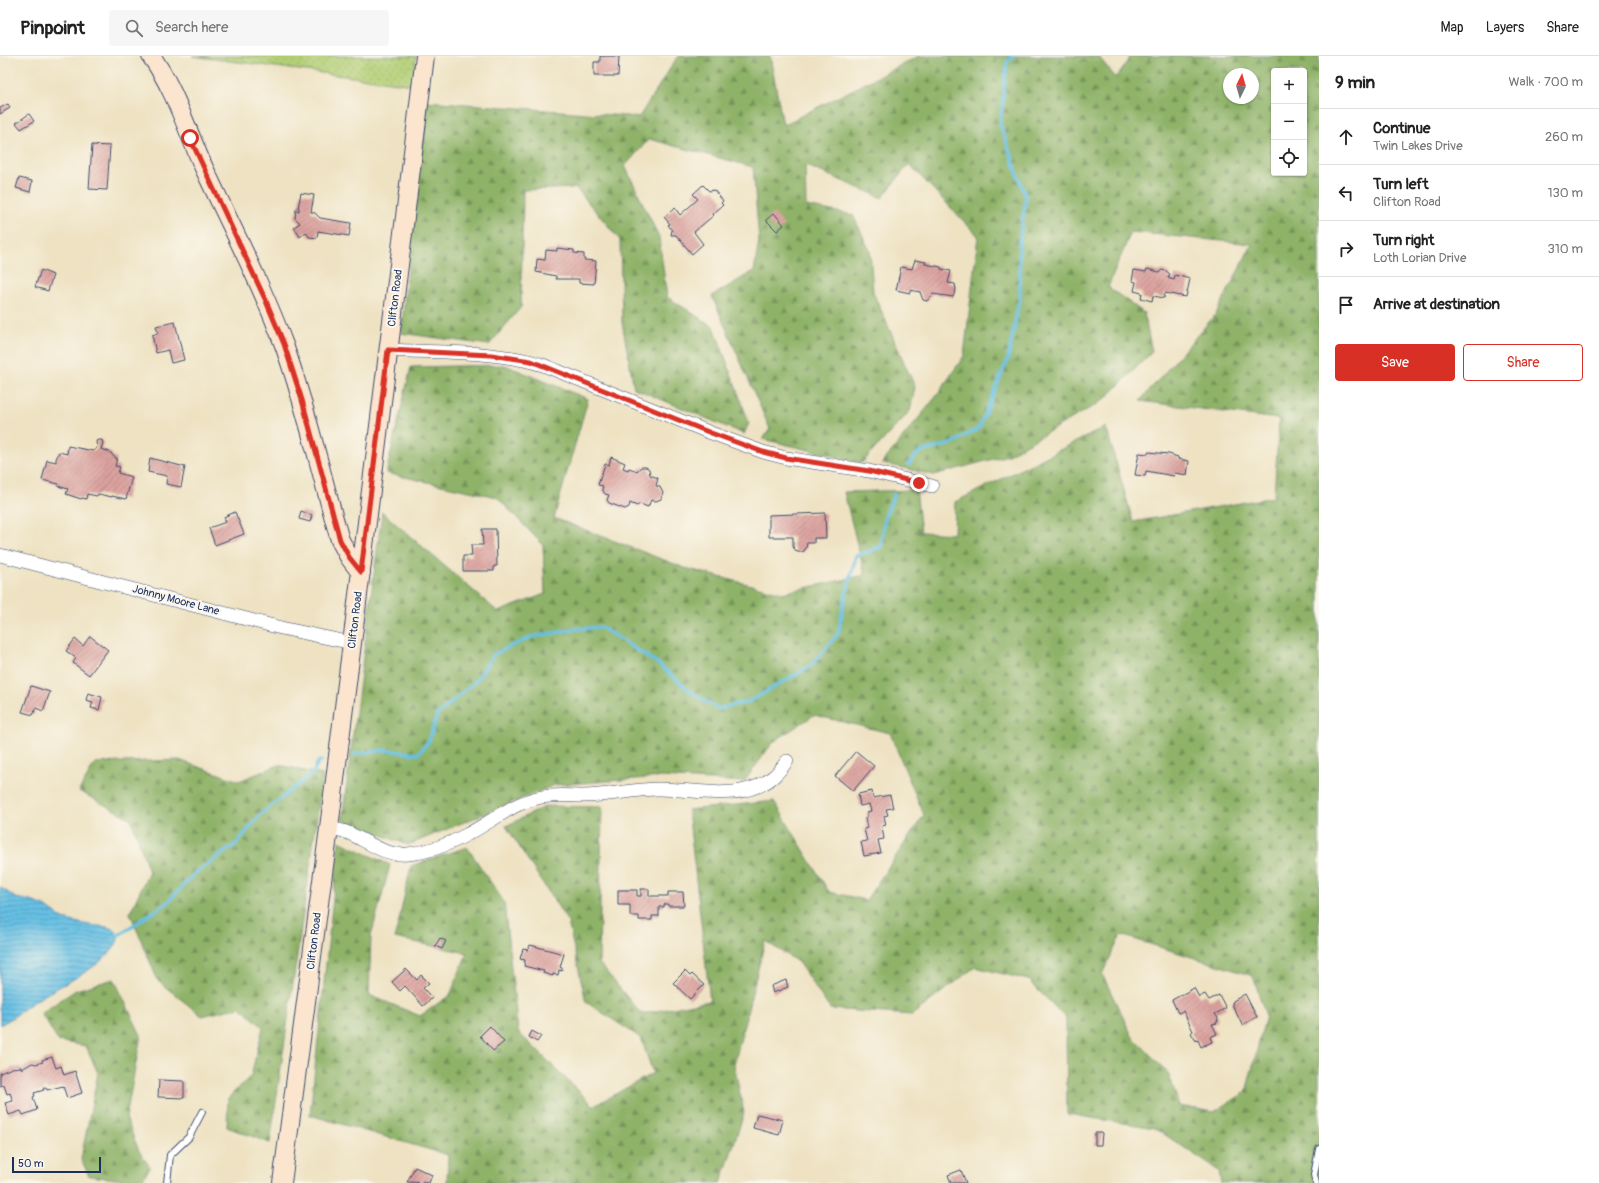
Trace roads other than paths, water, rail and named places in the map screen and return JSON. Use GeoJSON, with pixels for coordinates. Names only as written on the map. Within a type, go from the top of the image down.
{"type":"FeatureCollection","features":[{"type":"Feature","properties":{"kind":"main road"},"geometry":{"type":"LineString","coordinates":[[151,56],[171,90],[190,138],[266,301],[284,344],[302,400],[340,540],[349,557],[361,572]]}},
{"type":"Feature","properties":{"kind":"main road","name":"Clifton Road"},"geometry":{"type":"LineString","coordinates":[[282,1183],[329,828],[425,56]]}},
{"type":"Feature","properties":{"kind":"street"},"geometry":{"type":"LineString","coordinates":[[388,350],[491,355],[531,361],[711,433],[763,452],[786,458],[869,471],[932,486]]}},
{"type":"Feature","properties":{"kind":"street","name":"Johnny Moore Lane"},"geometry":{"type":"LineString","coordinates":[[0,555],[281,628],[352,643]]}},
{"type":"Feature","properties":{"kind":"street"},"geometry":{"type":"LineString","coordinates":[[329,828],[346,832],[386,852],[397,855],[408,854],[435,848],[458,839],[511,808],[528,800],[547,796],[584,796],[660,789],[726,792],[740,791],[757,787],[769,780],[780,771],[787,760]]}},
{"type":"Feature","properties":{"kind":"lane"},"geometry":{"type":"LineString","coordinates":[[167,1183],[170,1155],[189,1137],[202,1112]]}},
{"type":"Feature","properties":{"kind":"lane"},"geometry":{"type":"LineString","coordinates":[[1316,1183],[1314,1175],[1319,1149]]}},
{"type":"Feature","properties":{"kind":"water"},"geometry":{"type":"Polygon","coordinates":[[[0,887],[16,898],[45,906],[63,919],[83,924],[107,927],[115,930],[118,940],[104,958],[83,974],[38,999],[0,1025],[0,887]]]}},
{"type":"Feature","properties":{"kind":"waterway"},"geometry":{"type":"LineString","coordinates":[[908,465],[919,452],[951,444],[979,428],[1008,359],[1020,297],[1019,243],[1026,198],[1000,124],[1007,62],[1013,56]]}},
{"type":"Feature","properties":{"kind":"waterway"},"geometry":{"type":"LineString","coordinates":[[354,754],[385,750],[418,754],[429,741],[437,715],[476,681],[494,654],[531,637],[575,629],[601,627],[657,663],[691,692],[718,709],[750,701],[812,665],[838,634],[844,602],[856,556],[881,547],[885,517],[894,494]]}},
{"type":"Feature","properties":{"kind":"waterway"},"geometry":{"type":"LineString","coordinates":[[114,938],[167,903],[195,873],[236,844],[260,815],[313,773],[318,762],[321,761]]}}]}
